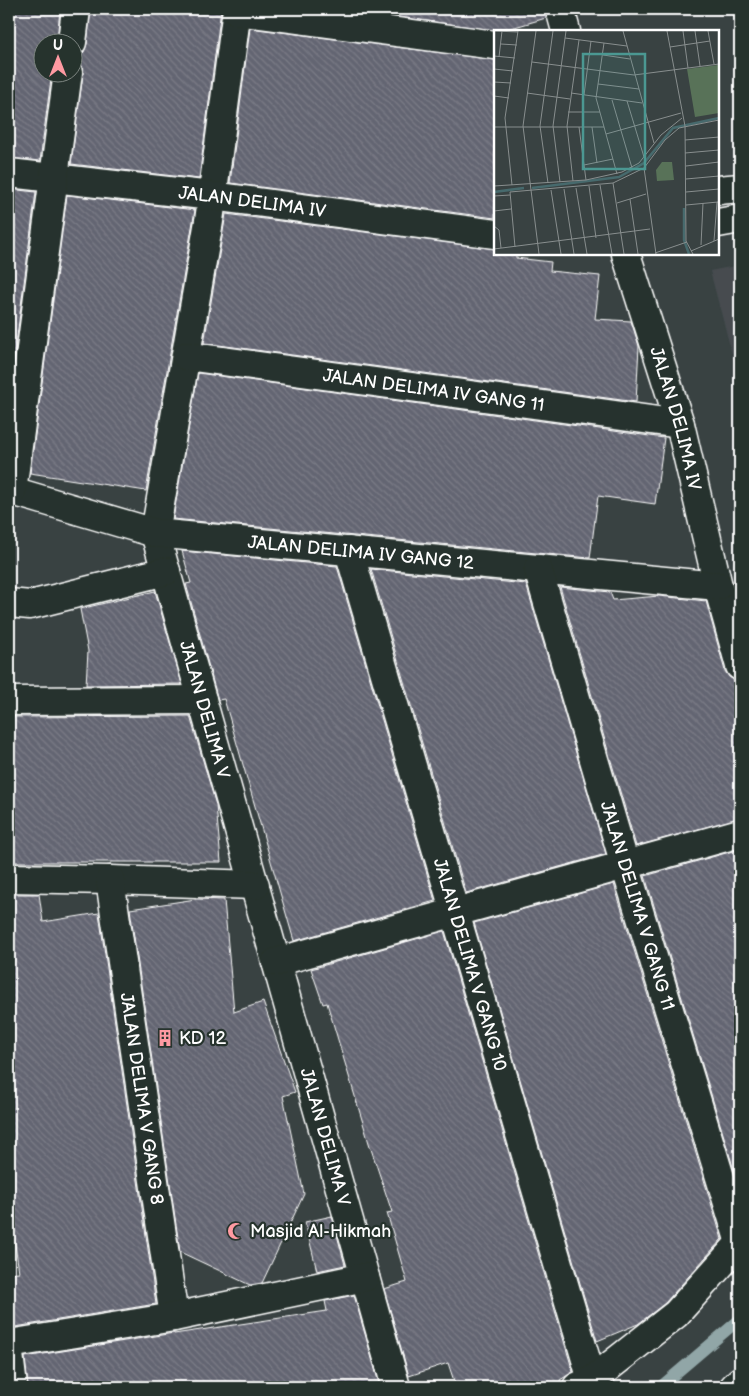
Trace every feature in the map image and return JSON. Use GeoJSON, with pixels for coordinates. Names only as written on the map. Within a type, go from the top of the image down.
{"type":"FeatureCollection","features":[{"type":"Feature","properties":{"kind":"street"},"geometry":{"type":"LineString","coordinates":[[73,32],[76,9]]}},
{"type":"Feature","properties":{"kind":"street"},"geometry":{"type":"LineString","coordinates":[[560,9],[566,30]]}},
{"type":"Feature","properties":{"kind":"street"},"geometry":{"type":"LineString","coordinates":[[155,533],[212,196],[237,10],[494,45]]}},
{"type":"Feature","properties":{"kind":"street"},"geometry":{"type":"LineString","coordinates":[[10,491],[55,178],[67,82]]}},
{"type":"Feature","properties":{"kind":"street","name":"JALAN DELIMA IV"},"geometry":{"type":"LineString","coordinates":[[9,173],[212,196],[494,234]]}},
{"type":"Feature","properties":{"kind":"street"},"geometry":{"type":"LineString","coordinates":[[719,190],[740,188]]}},
{"type":"Feature","properties":{"kind":"street"},"geometry":{"type":"LineString","coordinates":[[719,223],[740,219]]}},
{"type":"Feature","properties":{"kind":"street","name":"JALAN DELIMA IV"},"geometry":{"type":"LineString","coordinates":[[626,255],[680,424],[718,586],[740,666]]}},
{"type":"Feature","properties":{"kind":"street","name":"JALAN DELIMA IV GANG 11"},"geometry":{"type":"LineString","coordinates":[[186,356],[680,424]]}},
{"type":"Feature","properties":{"kind":"street","name":"JALAN DELIMA IV GANG 12"},"geometry":{"type":"LineString","coordinates":[[10,491],[155,533],[718,586]]}},
{"type":"Feature","properties":{"kind":"street","name":"JALAN DELIMA V"},"geometry":{"type":"LineString","coordinates":[[155,533],[396,1387]]}},
{"type":"Feature","properties":{"kind":"street","name":"JALAN DELIMA V GANG 10"},"geometry":{"type":"LineString","coordinates":[[349,551],[456,912],[584,1384]]}},
{"type":"Feature","properties":{"kind":"street","name":"JALAN DELIMA V GANG 11"},"geometry":{"type":"LineString","coordinates":[[538,569],[625,865],[740,1243]]}},
{"type":"Feature","properties":{"kind":"street"},"geometry":{"type":"LineString","coordinates":[[9,603],[30,605],[166,571]]}},
{"type":"Feature","properties":{"kind":"street"},"geometry":{"type":"LineString","coordinates":[[9,700],[202,700]]}},
{"type":"Feature","properties":{"kind":"street"},"geometry":{"type":"LineString","coordinates":[[276,962],[740,833]]}},
{"type":"Feature","properties":{"kind":"street"},"geometry":{"type":"LineString","coordinates":[[9,878],[254,885]]}},
{"type":"Feature","properties":{"kind":"street","name":"JALAN DELIMA V GANG 8"},"geometry":{"type":"LineString","coordinates":[[110,880],[174,1317]]}},
{"type":"Feature","properties":{"kind":"street"},"geometry":{"type":"LineString","coordinates":[[584,1384],[676,1314],[740,1243]]}},
{"type":"Feature","properties":{"kind":"street"},"geometry":{"type":"LineString","coordinates":[[9,1344],[174,1317],[365,1277]]}},
{"type":"Feature","properties":{"kind":"street"},"geometry":{"type":"LineString","coordinates":[[9,1354],[13,1387]]}},
{"type":"Feature","properties":{"kind":"shaded area"},"geometry":{"type":"Polygon","coordinates":[[[740,265],[740,384],[710,271],[740,265]]]}},
{"type":"Feature","properties":{"kind":"building"},"geometry":{"type":"Polygon","coordinates":[[[9,9],[60,9],[58,32],[32,32],[32,82],[51,82],[40,161],[9,158],[9,9]]]}},
{"type":"Feature","properties":{"kind":"building"},"geometry":{"type":"Polygon","coordinates":[[[91,9],[221,9],[199,179],[71,164],[83,74],[82,54],[87,44],[91,9]]]}},
{"type":"Feature","properties":{"kind":"building"},"geometry":{"type":"Polygon","coordinates":[[[340,9],[545,9],[546,18],[504,30],[340,9]]]}},
{"type":"Feature","properties":{"kind":"building"},"geometry":{"type":"Polygon","coordinates":[[[250,28],[494,60],[494,218],[230,183],[250,28]]]}},
{"type":"Feature","properties":{"kind":"building"},"geometry":{"type":"Polygon","coordinates":[[[9,189],[36,192],[9,397],[9,189]]]}},
{"type":"Feature","properties":{"kind":"building"},"geometry":{"type":"Polygon","coordinates":[[[67,195],[195,210],[146,491],[30,473],[67,195]]]}},
{"type":"Feature","properties":{"kind":"building"},"geometry":{"type":"Polygon","coordinates":[[[226,214],[494,249],[494,255],[516,255],[516,258],[551,262],[550,271],[600,276],[595,319],[631,321],[639,346],[636,402],[204,343],[226,214]]]}},
{"type":"Feature","properties":{"kind":"building"},"geometry":{"type":"Polygon","coordinates":[[[198,373],[664,438],[655,504],[598,496],[590,558],[173,519],[198,373]]]}},
{"type":"Feature","properties":{"kind":"building"},"geometry":{"type":"Polygon","coordinates":[[[182,551],[337,566],[435,901],[294,941],[224,699],[218,700],[186,584],[191,583],[182,551]]]}},
{"type":"Feature","properties":{"kind":"building"},"geometry":{"type":"Polygon","coordinates":[[[371,569],[526,584],[606,854],[466,893],[371,569]]]}},
{"type":"Feature","properties":{"kind":"building"},"geometry":{"type":"Polygon","coordinates":[[[560,587],[610,592],[613,600],[659,596],[706,601],[725,671],[729,677],[740,681],[740,818],[636,846],[560,587]]]}},
{"type":"Feature","properties":{"kind":"building"},"geometry":{"type":"Polygon","coordinates":[[[155,591],[182,684],[86,685],[88,651],[80,609],[155,591]]]}},
{"type":"Feature","properties":{"kind":"building"},"geometry":{"type":"Polygon","coordinates":[[[190,716],[216,805],[221,862],[9,862],[9,717],[190,716]]]}},
{"type":"Feature","properties":{"kind":"building"},"geometry":{"type":"Polygon","coordinates":[[[740,849],[740,1179],[737,1180],[645,876],[740,849]]]}},
{"type":"Feature","properties":{"kind":"building"},"geometry":{"type":"Polygon","coordinates":[[[614,884],[722,1239],[665,1303],[638,1324],[597,1341],[474,923],[614,884]]]}},
{"type":"Feature","properties":{"kind":"building"},"geometry":{"type":"Polygon","coordinates":[[[9,894],[39,894],[43,922],[99,913],[156,1304],[9,1328],[9,1273],[19,1272],[9,1202],[9,894]]]}},
{"type":"Feature","properties":{"kind":"building"},"geometry":{"type":"Polygon","coordinates":[[[196,899],[224,900],[234,1012],[263,1002],[295,1092],[283,1096],[304,1194],[262,1283],[250,1285],[180,1252],[130,909],[196,899]]]}},
{"type":"Feature","properties":{"kind":"building"},"geometry":{"type":"Polygon","coordinates":[[[444,931],[573,1372],[560,1380],[562,1387],[456,1387],[448,1363],[409,1376],[384,1289],[407,1282],[387,1213],[392,1212],[327,1003],[323,1004],[311,969],[444,931]]]}},
{"type":"Feature","properties":{"kind":"building"},"geometry":{"type":"Polygon","coordinates":[[[332,1216],[345,1265],[317,1271],[305,1222],[332,1216]]]}},
{"type":"Feature","properties":{"kind":"building"},"geometry":{"type":"Polygon","coordinates":[[[354,1295],[380,1387],[28,1387],[25,1357],[327,1311],[325,1301],[354,1295]]]}},
{"type":"Feature","properties":{"kind":"waterway"},"geometry":{"type":"LineString","coordinates":[[660,1387],[740,1319]]}},
{"type":"Feature","properties":{"kind":"place","name":"KD 12"},"geometry":{"type":"Point","coordinates":[165,1038]}},
{"type":"Feature","properties":{"kind":"place","name":"Masjid Al-Hikmah"},"geometry":{"type":"Point","coordinates":[236,1231]}}]}
